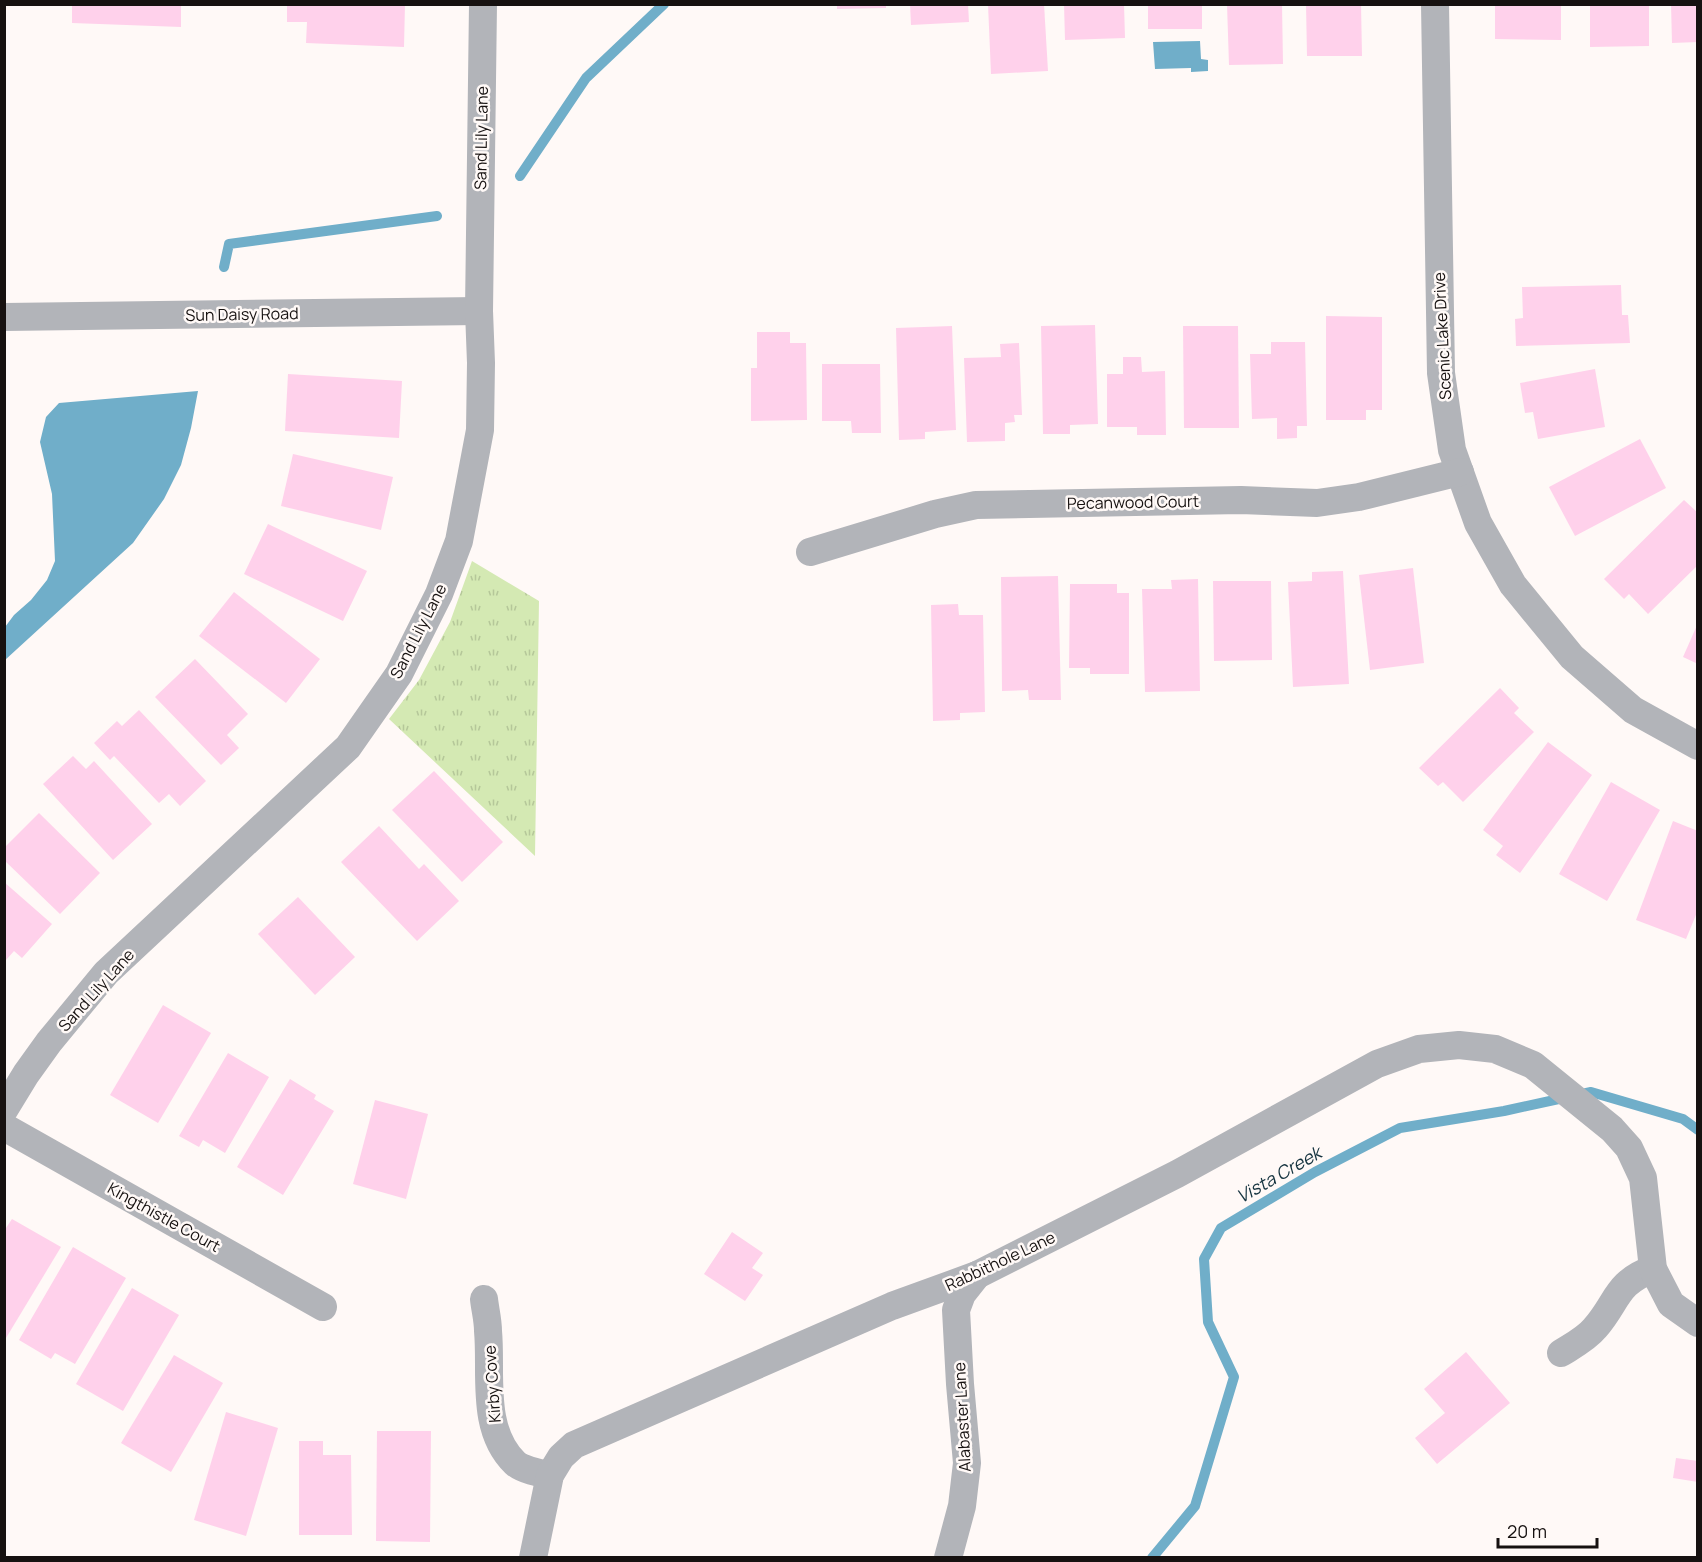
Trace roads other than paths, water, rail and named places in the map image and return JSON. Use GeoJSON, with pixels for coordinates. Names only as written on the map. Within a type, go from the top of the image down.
{"type":"FeatureCollection","features":[{"type":"Feature","properties":{"kind":"street","name":"Sand Lily Lane"},"geometry":{"type":"LineString","coordinates":[[4,1110],[49,1042],[106,974],[348,747],[399,674],[439,594],[459,541],[480,430],[479,311],[483,4]]}},
{"type":"Feature","properties":{"kind":"street","name":"Scenic Lake Drive"},"geometry":{"type":"LineString","coordinates":[[1435,4],[1441,373],[1452,450],[1478,523],[1513,585],[1572,657],[1633,710],[1698,746]]}},
{"type":"Feature","properties":{"kind":"street","name":"Sun Daisy Road"},"geometry":{"type":"LineString","coordinates":[[4,317],[479,311]]}},
{"type":"Feature","properties":{"kind":"street","name":"Pecanwood Court"},"geometry":{"type":"LineString","coordinates":[[810,552],[935,514],[976,505],[1241,500],[1317,502],[1359,498],[1460,472]]}},
{"type":"Feature","properties":{"kind":"street","name":"Rabbithole Lane"},"geometry":{"type":"LineString","coordinates":[[533,1557],[550,1475],[561,1456],[574,1445],[892,1306],[977,1275],[1177,1174],[1377,1064],[1419,1049],[1459,1045],[1495,1048],[1542,1072],[1612,1129],[1629,1148],[1644,1178],[1653,1269]]}},
{"type":"Feature","properties":{"kind":"street","name":"Kingthistle Court"},"geometry":{"type":"LineString","coordinates":[[4,1127],[323,1307]]}},
{"type":"Feature","properties":{"kind":"street"},"geometry":{"type":"LineString","coordinates":[[1561,1353],[1578,1343],[1594,1329],[1621,1288],[1636,1275],[1653,1269],[1671,1304],[1698,1323]]}},
{"type":"Feature","properties":{"kind":"street"},"geometry":{"type":"LineString","coordinates":[[892,1306],[920,1305],[956,1310],[962,1294],[977,1275]]}},
{"type":"Feature","properties":{"kind":"street","name":"Kirby Cove"},"geometry":{"type":"LineString","coordinates":[[484,1299],[488,1330],[490,1398],[494,1425],[503,1446],[516,1464],[550,1475]]}},
{"type":"Feature","properties":{"kind":"street","name":"Alabaster Lane"},"geometry":{"type":"LineString","coordinates":[[948,1557],[962,1506],[967,1462],[956,1310]]}},
{"type":"Feature","properties":{"kind":"water"},"geometry":{"type":"Polygon","coordinates":[[[1200,41],[1201,59],[1208,60],[1208,71],[1191,72],[1191,68],[1155,69],[1153,42],[1200,41]]]}},
{"type":"Feature","properties":{"kind":"water"},"geometry":{"type":"Polygon","coordinates":[[[198,391],[181,465],[164,499],[133,543],[5,660],[5,627],[47,580],[55,561],[52,494],[40,442],[46,417],[59,403],[198,391]]]}},
{"type":"Feature","properties":{"kind":"waterway"},"geometry":{"type":"LineString","coordinates":[[520,176],[586,78],[664,4]]}},
{"type":"Feature","properties":{"kind":"waterway"},"geometry":{"type":"LineString","coordinates":[[224,267],[229,244],[437,216]]}},
{"type":"Feature","properties":{"kind":"waterway","name":"Vista Creek"},"geometry":{"type":"LineString","coordinates":[[1152,1558],[1195,1506],[1234,1377],[1208,1322],[1204,1259],[1221,1228],[1315,1172],[1400,1128],[1504,1111],[1591,1092],[1683,1119],[1698,1130]]}}]}
